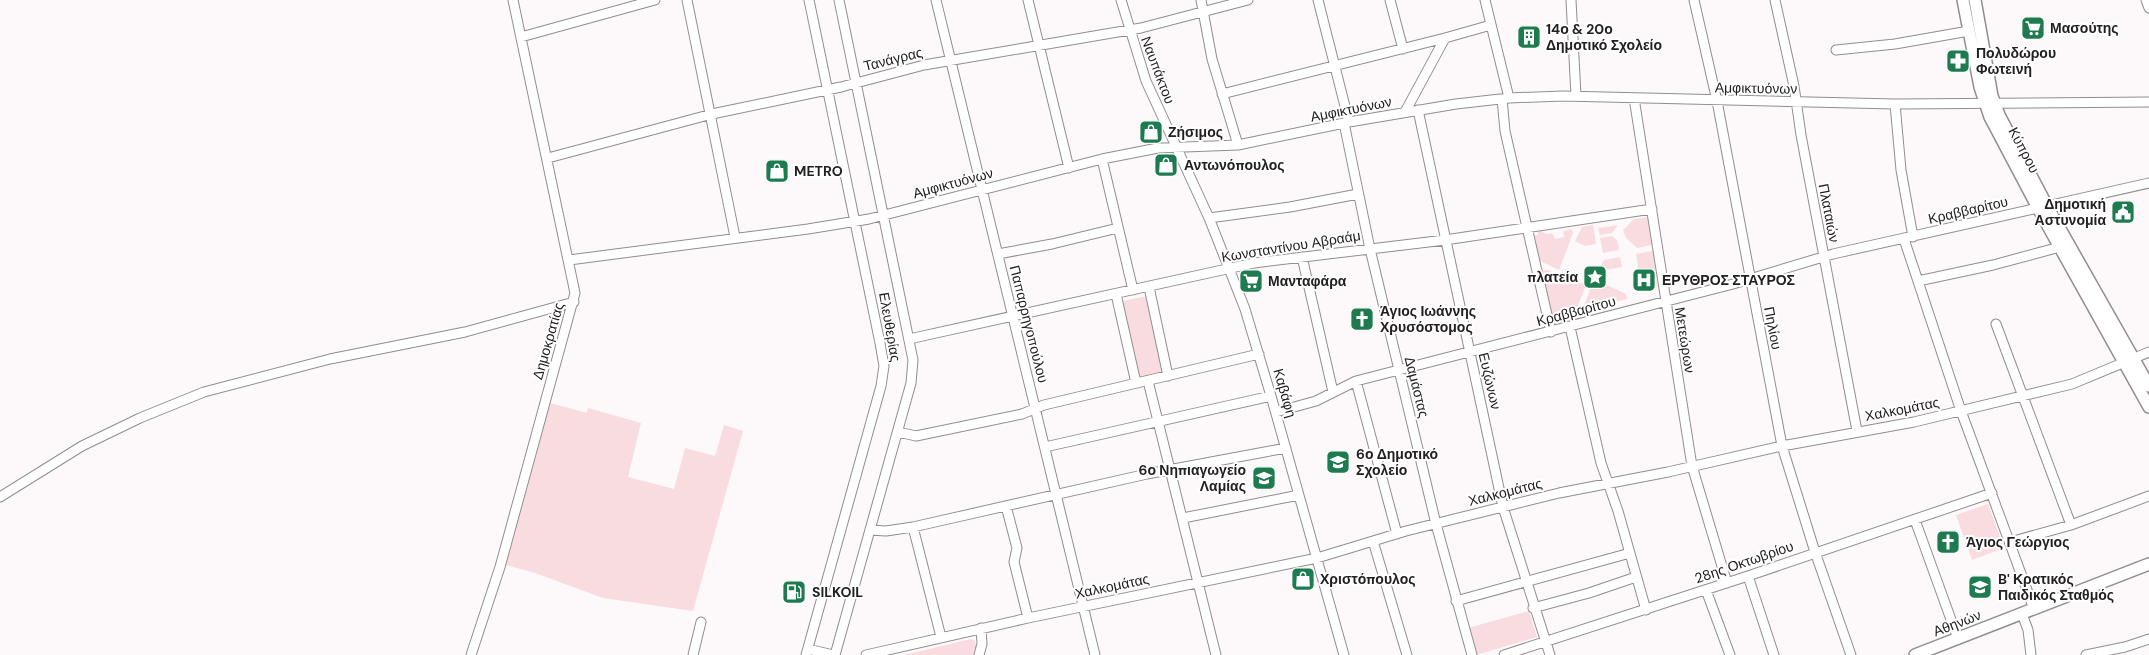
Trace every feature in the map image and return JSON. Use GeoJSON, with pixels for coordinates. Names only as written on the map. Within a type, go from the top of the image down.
{"type":"FeatureCollection","features":[{"type":"Feature","properties":{"kind":"main road","name":"Κύπρου"},"geometry":{"type":"LineString","coordinates":[[1964,0],[1969,31],[1990,104],[2042,207],[2129,360],[2149,407]]}},
{"type":"Feature","properties":{"kind":"main road","name":"Κύπρου"},"geometry":{"type":"LineString","coordinates":[[1975,0],[1990,104]]}},
{"type":"Feature","properties":{"kind":"main road","name":"Κύπρου"},"geometry":{"type":"LineString","coordinates":[[2042,207],[2060,248],[2129,360],[2149,386]]}},
{"type":"Feature","properties":{"kind":"main road","name":"Αθηνών"},"geometry":{"type":"LineString","coordinates":[[1915,655],[2149,564]]}},
{"type":"Feature","properties":{"kind":"street","name":"Δημοκρατίας"},"geometry":{"type":"LineString","coordinates":[[471,655],[500,567],[574,302],[574,285],[569,260],[513,0]]}},
{"type":"Feature","properties":{"kind":"street"},"geometry":{"type":"LineString","coordinates":[[520,37],[655,0]]}},
{"type":"Feature","properties":{"kind":"street"},"geometry":{"type":"LineString","coordinates":[[688,0],[735,237]]}},
{"type":"Feature","properties":{"kind":"street","name":"Ελευθερίας"},"geometry":{"type":"LineString","coordinates":[[807,652],[883,375],[880,343],[809,0]]}},
{"type":"Feature","properties":{"kind":"street","name":"Ελευθερίας"},"geometry":{"type":"LineString","coordinates":[[834,655],[898,432],[913,370],[909,338],[885,215],[840,0]]}},
{"type":"Feature","properties":{"kind":"street","name":"Παπαρρηγοπούλου"},"geometry":{"type":"LineString","coordinates":[[936,0],[1095,655]]}},
{"type":"Feature","properties":{"kind":"street"},"geometry":{"type":"LineString","coordinates":[[1028,0],[1069,168]]}},
{"type":"Feature","properties":{"kind":"street","name":"Ναυπάκτου"},"geometry":{"type":"LineString","coordinates":[[1120,0],[1146,81],[1176,147]]}},
{"type":"Feature","properties":{"kind":"street"},"geometry":{"type":"LineString","coordinates":[[1201,0],[1204,26],[1238,145]]}},
{"type":"Feature","properties":{"kind":"street","name":"Τανάγρας"},"geometry":{"type":"LineString","coordinates":[[548,158],[712,114],[828,90],[950,59],[1128,29],[1248,0]]}},
{"type":"Feature","properties":{"kind":"street","name":"Δαμάστας"},"geometry":{"type":"LineString","coordinates":[[1318,0],[1335,65],[1358,194],[1370,248],[1436,524],[1472,655]]}},
{"type":"Feature","properties":{"kind":"street"},"geometry":{"type":"LineString","coordinates":[[1390,0],[1403,49]]}},
{"type":"Feature","properties":{"kind":"street"},"geometry":{"type":"LineString","coordinates":[[1485,0],[1506,99],[1505,131],[1551,332]]}},
{"type":"Feature","properties":{"kind":"street"},"geometry":{"type":"LineString","coordinates":[[1571,0],[1576,96]]}},
{"type":"Feature","properties":{"kind":"street","name":"Πηλίου"},"geometry":{"type":"LineString","coordinates":[[1694,0],[1717,101],[1782,446],[1815,552],[1851,655]]}},
{"type":"Feature","properties":{"kind":"street","name":"Πλαταιών"},"geometry":{"type":"LineString","coordinates":[[1775,0],[1791,69],[1801,135],[1857,431]]}},
{"type":"Feature","properties":{"kind":"street"},"geometry":{"type":"LineString","coordinates":[[2146,0],[2149,8]]}},
{"type":"Feature","properties":{"kind":"street"},"geometry":{"type":"LineString","coordinates":[[1222,94],[1491,25]]}},
{"type":"Feature","properties":{"kind":"street"},"geometry":{"type":"LineString","coordinates":[[1836,50],[1895,44],[1969,31]]}},
{"type":"Feature","properties":{"kind":"street"},"geometry":{"type":"LineString","coordinates":[[1405,112],[1445,38]]}},
{"type":"Feature","properties":{"kind":"street","name":"Αμφικτυόνων"},"geometry":{"type":"LineString","coordinates":[[569,260],[854,221],[885,215],[1102,159],[1152,149],[1238,145],[1405,112],[1506,99],[1576,96],[1896,104],[2149,102]]}},
{"type":"Feature","properties":{"kind":"street","name":"Μετεώρων"},"geometry":{"type":"LineString","coordinates":[[1634,98],[1692,466],[1727,583]]}},
{"type":"Feature","properties":{"kind":"street"},"geometry":{"type":"LineString","coordinates":[[1896,104],[1908,238],[1918,281],[1961,411],[2034,609]]}},
{"type":"Feature","properties":{"kind":"street","name":"Ευζώνων"},"geometry":{"type":"LineString","coordinates":[[1418,110],[1468,352],[1503,507],[1550,655]]}},
{"type":"Feature","properties":{"kind":"street","name":"Καβάφη"},"geometry":{"type":"LineString","coordinates":[[1176,147],[1230,268],[1259,354],[1317,558],[1342,654]]}},
{"type":"Feature","properties":{"kind":"street"},"geometry":{"type":"LineString","coordinates":[[1102,159],[1133,290]]}},
{"type":"Feature","properties":{"kind":"street","name":"Κραββαρίτου"},"geometry":{"type":"LineString","coordinates":[[1276,412],[1316,401],[1356,381],[1551,332],[1750,279],[1824,257],[2149,183]]}},
{"type":"Feature","properties":{"kind":"street"},"geometry":{"type":"LineString","coordinates":[[1209,218],[1290,207],[1358,194]]}},
{"type":"Feature","properties":{"kind":"street","name":"Κωνσταντίνου Αβραάμ"},"geometry":{"type":"LineString","coordinates":[[909,338],[1254,263],[1445,240],[1652,209]]}},
{"type":"Feature","properties":{"kind":"street"},"geometry":{"type":"LineString","coordinates":[[998,254],[1052,244],[1118,228]]}},
{"type":"Feature","properties":{"kind":"street"},"geometry":{"type":"LineString","coordinates":[[1918,281],[2060,248]]}},
{"type":"Feature","properties":{"kind":"street"},"geometry":{"type":"LineString","coordinates":[[1302,257],[1333,392]]}},
{"type":"Feature","properties":{"kind":"street"},"geometry":{"type":"LineString","coordinates":[[1149,287],[1168,376]]}},
{"type":"Feature","properties":{"kind":"street"},"geometry":{"type":"LineString","coordinates":[[1116,294],[1136,383]]}},
{"type":"Feature","properties":{"kind":"street"},"geometry":{"type":"LineString","coordinates":[[0,497],[82,446],[157,410],[204,392],[330,359],[465,332],[574,302]]}},
{"type":"Feature","properties":{"kind":"street"},"geometry":{"type":"LineString","coordinates":[[1996,324],[2071,525]]}},
{"type":"Feature","properties":{"kind":"street"},"geometry":{"type":"LineString","coordinates":[[1570,326],[1601,463],[1646,610]]}},
{"type":"Feature","properties":{"kind":"street","name":"Χαλκομάτας"},"geometry":{"type":"LineString","coordinates":[[866,655],[1083,606],[1317,558],[1397,534],[1503,507],[1782,446],[1914,422],[1961,411],[2072,384],[2149,352]]}},
{"type":"Feature","properties":{"kind":"street"},"geometry":{"type":"LineString","coordinates":[[898,432],[916,436],[1022,414],[1035,408],[1259,354]]}},
{"type":"Feature","properties":{"kind":"street"},"geometry":{"type":"LineString","coordinates":[[1148,380],[1216,655]]}},
{"type":"Feature","properties":{"kind":"street"},"geometry":{"type":"LineString","coordinates":[[1356,381],[1397,534]]}},
{"type":"Feature","properties":{"kind":"street"},"geometry":{"type":"LineString","coordinates":[[1045,447],[1271,396]]}},
{"type":"Feature","properties":{"kind":"street"},"geometry":{"type":"LineString","coordinates":[[870,530],[886,531],[913,526],[1170,470],[1286,448]]}},
{"type":"Feature","properties":{"kind":"street","name":"28ης Οκτωβρίου"},"geometry":{"type":"LineString","coordinates":[[1504,655],[1646,610],[1992,494]]}},
{"type":"Feature","properties":{"kind":"street"},"geometry":{"type":"LineString","coordinates":[[1183,518],[1299,495]]}},
{"type":"Feature","properties":{"kind":"street"},"geometry":{"type":"LineString","coordinates":[[2010,542],[2071,525],[2149,496]]}},
{"type":"Feature","properties":{"kind":"street"},"geometry":{"type":"LineString","coordinates":[[1006,506],[1017,548],[1014,562],[1028,618]]}},
{"type":"Feature","properties":{"kind":"street"},"geometry":{"type":"LineString","coordinates":[[1915,520],[1958,639]]}},
{"type":"Feature","properties":{"kind":"street"},"geometry":{"type":"LineString","coordinates":[[913,526],[941,637]]}},
{"type":"Feature","properties":{"kind":"street"},"geometry":{"type":"LineString","coordinates":[[1373,541],[1407,655]]}},
{"type":"Feature","properties":{"kind":"street"},"geometry":{"type":"LineString","coordinates":[[1456,601],[1525,580],[1630,553]]}},
{"type":"Feature","properties":{"kind":"street"},"geometry":{"type":"LineString","coordinates":[[1748,576],[1774,655]]}},
{"type":"Feature","properties":{"kind":"street"},"geometry":{"type":"LineString","coordinates":[[1534,608],[1589,593],[1636,577]]}},
{"type":"Feature","properties":{"kind":"street"},"geometry":{"type":"LineString","coordinates":[[1706,590],[1730,655]]}},
{"type":"Feature","properties":{"kind":"street"},"geometry":{"type":"LineString","coordinates":[[2022,614],[2028,630],[2030,655]]}},
{"type":"Feature","properties":{"kind":"street"},"geometry":{"type":"LineString","coordinates":[[692,655],[701,622]]}},
{"type":"Feature","properties":{"kind":"street"},"geometry":{"type":"LineString","coordinates":[[979,655],[982,644],[981,628]]}},
{"type":"Feature","properties":{"kind":"street"},"geometry":{"type":"LineString","coordinates":[[2086,655],[2126,651],[2149,639]]}},
{"type":"Feature","properties":{"kind":"street"},"geometry":{"type":"LineString","coordinates":[[807,652],[834,655]]}},
{"type":"Feature","properties":{"kind":"shaded area"},"geometry":{"type":"Polygon","coordinates":[[[1648,217],[1652,245],[1637,248],[1626,238],[1623,230],[1634,219],[1648,217]]]}},
{"type":"Feature","properties":{"kind":"shaded area"},"geometry":{"type":"Polygon","coordinates":[[[1593,225],[1596,244],[1585,246],[1575,241],[1582,227],[1593,225]]]}},
{"type":"Feature","properties":{"kind":"shaded area"},"geometry":{"type":"Polygon","coordinates":[[[1618,225],[1612,233],[1600,235],[1598,228],[1618,225]]]}},
{"type":"Feature","properties":{"kind":"shaded area"},"geometry":{"type":"Polygon","coordinates":[[[1572,229],[1573,233],[1559,270],[1536,259],[1531,236],[1538,235],[1538,232],[1541,231],[1546,234],[1552,233],[1555,239],[1564,237],[1563,231],[1572,229]]]}},
{"type":"Feature","properties":{"kind":"shaded area"},"geometry":{"type":"Polygon","coordinates":[[[1612,236],[1617,240],[1619,250],[1603,253],[1600,238],[1612,236]]]}},
{"type":"Feature","properties":{"kind":"shaded area"},"geometry":{"type":"Polygon","coordinates":[[[1653,251],[1657,286],[1650,287],[1647,271],[1639,273],[1636,254],[1653,251]]]}},
{"type":"Feature","properties":{"kind":"shaded area"},"geometry":{"type":"Polygon","coordinates":[[[1620,257],[1622,267],[1605,270],[1600,267],[1604,260],[1620,257]]]}},
{"type":"Feature","properties":{"kind":"shaded area"},"geometry":{"type":"Polygon","coordinates":[[[1547,270],[1586,285],[1575,313],[1553,318],[1542,271],[1547,270]]]}},
{"type":"Feature","properties":{"kind":"shaded area"},"geometry":{"type":"Polygon","coordinates":[[[1594,279],[1626,294],[1627,299],[1585,309],[1584,306],[1594,279]]]}},
{"type":"Feature","properties":{"kind":"shaded area"},"geometry":{"type":"Polygon","coordinates":[[[1148,296],[1165,374],[1138,380],[1122,301],[1148,296]]]}},
{"type":"Feature","properties":{"kind":"shaded area"},"geometry":{"type":"Polygon","coordinates":[[[550,403],[587,413],[588,408],[641,423],[628,477],[674,489],[685,448],[715,456],[724,425],[743,431],[693,611],[603,598],[535,573],[506,565],[550,403]]]}},
{"type":"Feature","properties":{"kind":"shaded area"},"geometry":{"type":"Polygon","coordinates":[[[1988,504],[2004,548],[1972,560],[1956,515],[1988,504]]]}},
{"type":"Feature","properties":{"kind":"shaded area"},"geometry":{"type":"Polygon","coordinates":[[[1529,611],[1537,637],[1476,655],[1468,628],[1529,611]]]}},
{"type":"Feature","properties":{"kind":"shaded area"},"geometry":{"type":"Polygon","coordinates":[[[971,639],[974,640],[977,647],[974,655],[904,655],[971,639]]]}},
{"type":"Feature","properties":{"kind":"place","name":"Μασούτης"},"geometry":{"type":"Point","coordinates":[2033,28]}},
{"type":"Feature","properties":{"kind":"place","name":"14ο & 20ο Δημοτικό Σχολείο"},"geometry":{"type":"Point","coordinates":[1529,37]}},
{"type":"Feature","properties":{"kind":"place","name":"Πολυδώρου Φωτεινή"},"geometry":{"type":"Point","coordinates":[1958,61]}},
{"type":"Feature","properties":{"kind":"place","name":"Ζήσιμος"},"geometry":{"type":"Point","coordinates":[1151,132]}},
{"type":"Feature","properties":{"kind":"place","name":"Αντωνόπουλος"},"geometry":{"type":"Point","coordinates":[1166,165]}},
{"type":"Feature","properties":{"kind":"place","name":"METRO"},"geometry":{"type":"Point","coordinates":[777,171]}},
{"type":"Feature","properties":{"kind":"place","name":"Δημοτική Αστυνομία"},"geometry":{"type":"Point","coordinates":[2123,212]}},
{"type":"Feature","properties":{"kind":"place","name":"πλατεία"},"geometry":{"type":"Point","coordinates":[1595,277]}},
{"type":"Feature","properties":{"kind":"place","name":"ΕΡΥΘΡΟΣ ΣΤΑΥΡΟΣ"},"geometry":{"type":"Point","coordinates":[1644,280]}},
{"type":"Feature","properties":{"kind":"place","name":"Μανταφάρα"},"geometry":{"type":"Point","coordinates":[1251,281]}},
{"type":"Feature","properties":{"kind":"place","name":"Άγιος Ιωάννης Χρυσόστομος"},"geometry":{"type":"Point","coordinates":[1362,319]}},
{"type":"Feature","properties":{"kind":"place","name":"6ο Δημοτικό Σχολείο"},"geometry":{"type":"Point","coordinates":[1338,462]}},
{"type":"Feature","properties":{"kind":"place","name":"6ο Νηπιαγωγείο Λαμίας"},"geometry":{"type":"Point","coordinates":[1264,478]}},
{"type":"Feature","properties":{"kind":"place","name":"Άγιος Γεώργιος"},"geometry":{"type":"Point","coordinates":[1948,542]}},
{"type":"Feature","properties":{"kind":"place","name":"Χριστόπουλος"},"geometry":{"type":"Point","coordinates":[1303,579]}},
{"type":"Feature","properties":{"kind":"place","name":"B' Κρατικός Παιδικός Σταθμός"},"geometry":{"type":"Point","coordinates":[1980,587]}},
{"type":"Feature","properties":{"kind":"place","name":"SILKOIL"},"geometry":{"type":"Point","coordinates":[794,592]}}]}
